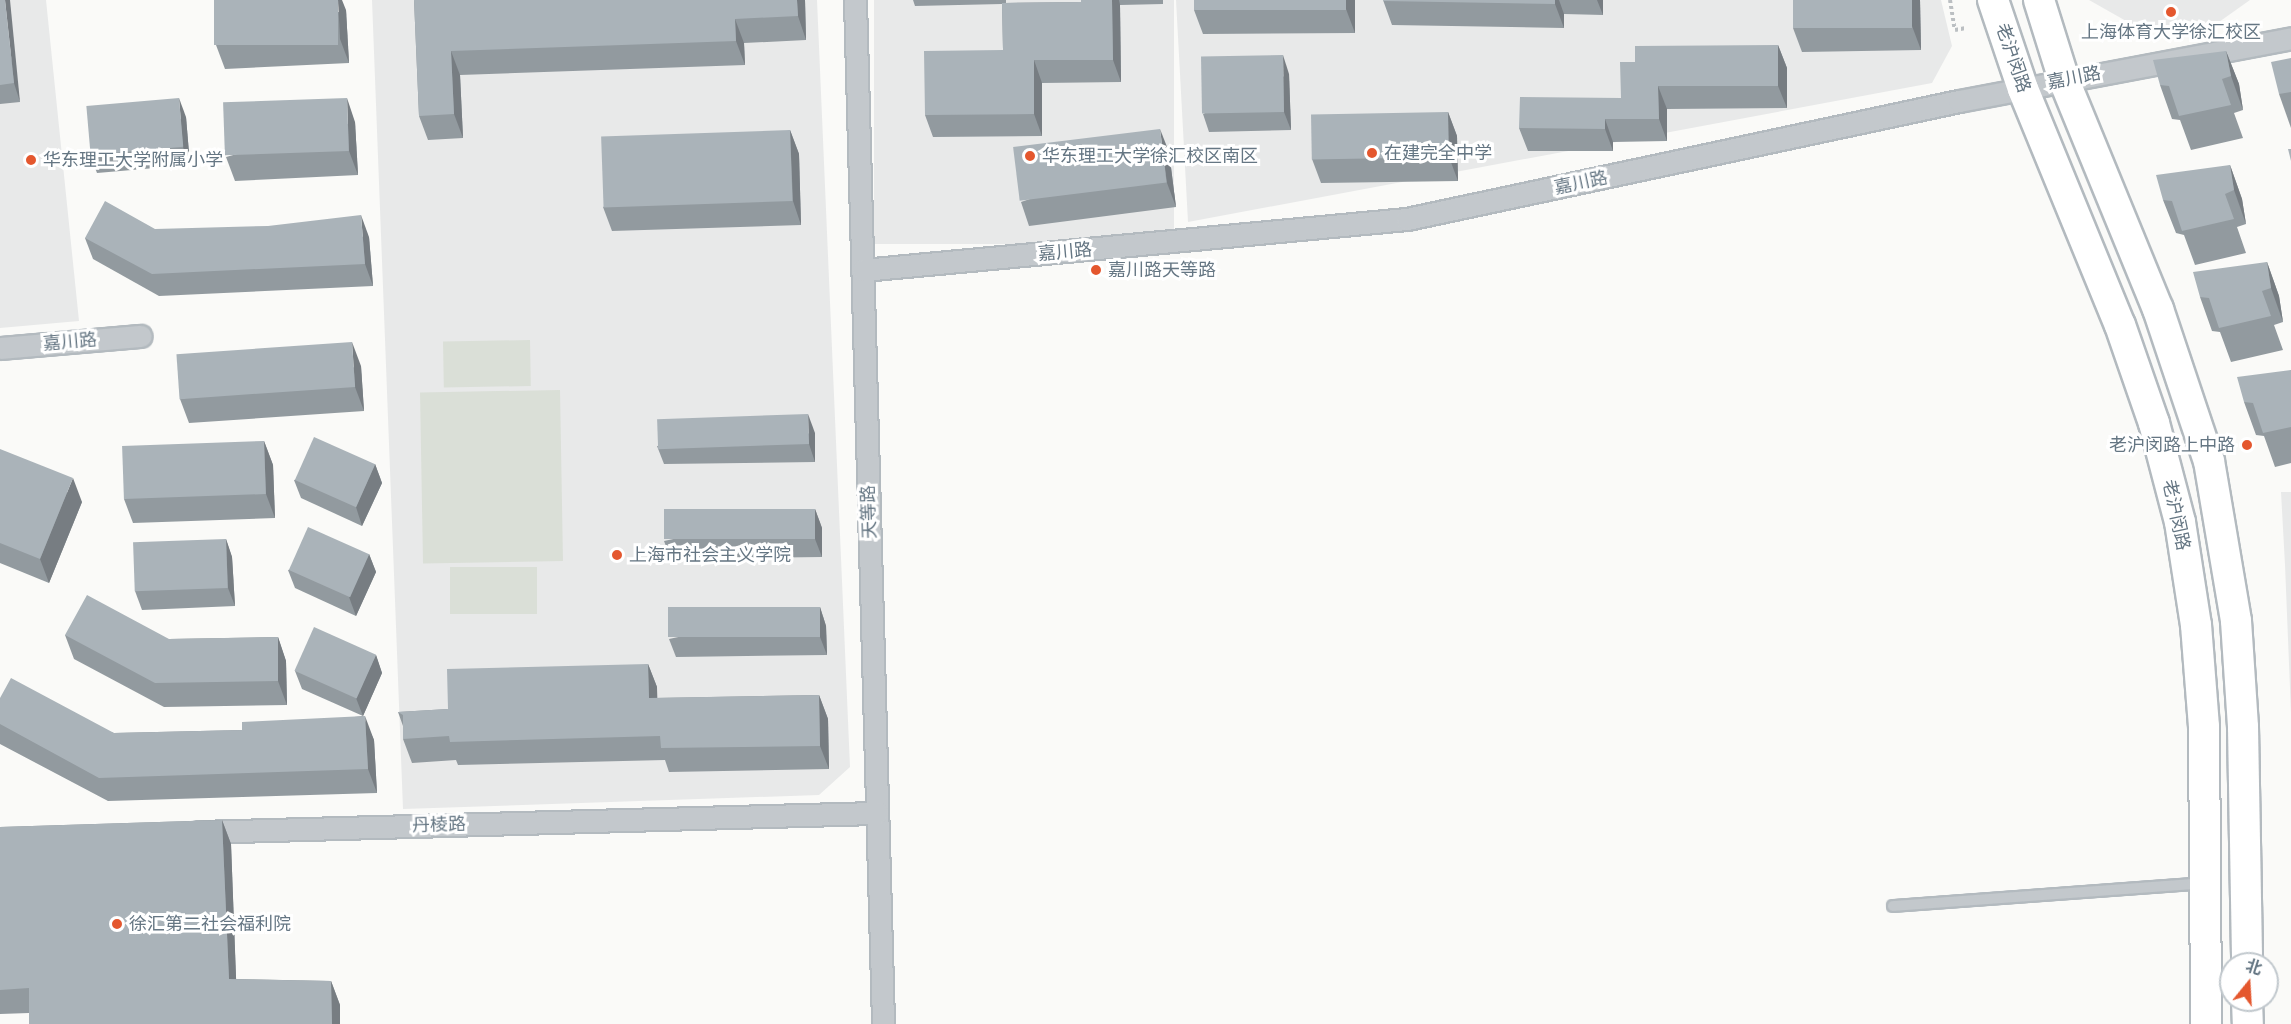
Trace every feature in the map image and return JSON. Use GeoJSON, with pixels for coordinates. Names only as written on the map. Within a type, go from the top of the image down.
{"type":"FeatureCollection","features":[{"type":"Feature","properties":{"kind":"main road","name":"老沪闵路"},"geometry":{"type":"LineString","coordinates":[[1993,0],[2023,88],[2120,325],[2154,423],[2180,522],[2196,625],[2204,727],[2206,1024]]}},
{"type":"Feature","properties":{"kind":"main road"},"geometry":{"type":"LineString","coordinates":[[2039,0],[2064,80],[2158,309],[2209,461],[2237,633],[2243,727],[2247,952]]}},
{"type":"Feature","properties":{"kind":"street","name":"天等路"},"geometry":{"type":"LineString","coordinates":[[855,0],[883,1024]]}},
{"type":"Feature","properties":{"kind":"street","name":"嘉川路"},"geometry":{"type":"LineString","coordinates":[[863,270],[1407,219],[2023,88],[2291,38]]}},
{"type":"Feature","properties":{"kind":"street","name":"嘉川路"},"geometry":{"type":"LineString","coordinates":[[0,348],[140,336]]}},
{"type":"Feature","properties":{"kind":"street","name":"丹棱路"},"geometry":{"type":"LineString","coordinates":[[176,833],[877,813]]}},
{"type":"Feature","properties":{"kind":"lane"},"geometry":{"type":"LineString","coordinates":[[1893,906],[2205,883]]}},
{"type":"Feature","properties":{"kind":"path"},"geometry":{"type":"LineString","coordinates":[[1950,0],[1955,30],[1966,28]]}},
{"type":"Feature","properties":{"kind":"shaded area","name":"华东理工大学附属小学"},"geometry":{"type":"Polygon","coordinates":[[[0,0],[46,0],[79,321],[0,328],[0,0]]]}},
{"type":"Feature","properties":{"kind":"shaded area","name":"上海市社会主义学院"},"geometry":{"type":"Polygon","coordinates":[[[372,0],[817,0],[850,767],[819,795],[403,809],[372,0]]]}},
{"type":"Feature","properties":{"kind":"shaded area","name":"华东理工大学徐汇校区南区"},"geometry":{"type":"Polygon","coordinates":[[[874,0],[1174,0],[1174,244],[874,244],[874,0]]]}},
{"type":"Feature","properties":{"kind":"shaded area","name":"在建完全中学"},"geometry":{"type":"Polygon","coordinates":[[[1176,0],[1941,0],[1952,46],[1932,83],[1188,222],[1176,0]]]}},
{"type":"Feature","properties":{"kind":"shaded area","name":"上海体育大学徐汇校区"},"geometry":{"type":"Polygon","coordinates":[[[2089,0],[2250,0],[2219,22],[2142,30],[2089,0]]]}},
{"type":"Feature","properties":{"kind":"shaded area"},"geometry":{"type":"Polygon","coordinates":[[[530,340],[531,386],[444,388],[443,342],[530,340]]]}},
{"type":"Feature","properties":{"kind":"shaded area"},"geometry":{"type":"Polygon","coordinates":[[[560,390],[563,561],[423,563],[420,392],[560,390]]]}},
{"type":"Feature","properties":{"kind":"shaded area"},"geometry":{"type":"Polygon","coordinates":[[[2281,492],[2291,492],[2291,713],[2285,565],[2281,492]]]}},
{"type":"Feature","properties":{"kind":"shaded area"},"geometry":{"type":"Polygon","coordinates":[[[450,567],[537,567],[537,614],[450,614],[450,567]]]}},
{"type":"Feature","properties":{"kind":"building"},"geometry":{"type":"Polygon","coordinates":[[[0,0],[5,0],[14,83],[0,85],[0,0]]]}},
{"type":"Feature","properties":{"kind":"building"},"geometry":{"type":"Polygon","coordinates":[[[214,0],[338,0],[338,45],[214,45],[214,0]]]}},
{"type":"Feature","properties":{"kind":"building"},"geometry":{"type":"Polygon","coordinates":[[[414,0],[797,0],[798,16],[735,19],[736,41],[451,51],[454,114],[419,116],[414,0]]]}},
{"type":"Feature","properties":{"kind":"building"},"geometry":{"type":"Polygon","coordinates":[[[1081,0],[1112,0],[1113,60],[1034,60],[1034,114],[925,115],[924,51],[1003,50],[1002,3],[1081,2],[1081,0]]]}},
{"type":"Feature","properties":{"kind":"building"},"geometry":{"type":"Polygon","coordinates":[[[1194,0],[1346,0],[1346,10],[1194,10],[1194,0]]]}},
{"type":"Feature","properties":{"kind":"building"},"geometry":{"type":"Polygon","coordinates":[[[1555,0],[1555,4],[1383,1],[1555,0]]]}},
{"type":"Feature","properties":{"kind":"building"},"geometry":{"type":"Polygon","coordinates":[[[1793,0],[1912,0],[1912,28],[1793,28],[1793,0]]]}},
{"type":"Feature","properties":{"kind":"building"},"geometry":{"type":"Polygon","coordinates":[[[1778,45],[1778,86],[1658,86],[1659,119],[1605,119],[1605,129],[1519,128],[1520,97],[1621,98],[1620,62],[1635,62],[1635,46],[1778,45]]]}},
{"type":"Feature","properties":{"kind":"building"},"geometry":{"type":"Polygon","coordinates":[[[2226,51],[2231,76],[2222,79],[2231,105],[2179,116],[2169,86],[2160,85],[2153,60],[2226,51]]]}},
{"type":"Feature","properties":{"kind":"building"},"geometry":{"type":"Polygon","coordinates":[[[1283,55],[1284,112],[1202,113],[1201,56],[1283,55]]]}},
{"type":"Feature","properties":{"kind":"building"},"geometry":{"type":"Polygon","coordinates":[[[2291,58],[2291,92],[2279,94],[2271,62],[2291,58]]]}},
{"type":"Feature","properties":{"kind":"building"},"geometry":{"type":"Polygon","coordinates":[[[179,98],[183,147],[91,155],[86,106],[179,98]]]}},
{"type":"Feature","properties":{"kind":"building"},"geometry":{"type":"Polygon","coordinates":[[[347,98],[349,151],[225,155],[223,102],[347,98]]]}},
{"type":"Feature","properties":{"kind":"building"},"geometry":{"type":"Polygon","coordinates":[[[1448,112],[1449,157],[1312,159],[1311,114],[1448,112]]]}},
{"type":"Feature","properties":{"kind":"building"},"geometry":{"type":"Polygon","coordinates":[[[1160,129],[1167,183],[1020,201],[1013,147],[1160,129]]]}},
{"type":"Feature","properties":{"kind":"building"},"geometry":{"type":"Polygon","coordinates":[[[790,130],[792,201],[604,208],[601,137],[790,130]]]}},
{"type":"Feature","properties":{"kind":"building"},"geometry":{"type":"Polygon","coordinates":[[[2230,165],[2234,190],[2225,194],[2234,219],[2182,231],[2172,201],[2163,200],[2156,175],[2230,165]]]}},
{"type":"Feature","properties":{"kind":"building"},"geometry":{"type":"Polygon","coordinates":[[[105,201],[155,229],[268,226],[361,215],[365,264],[152,274],[85,238],[105,201]]]}},
{"type":"Feature","properties":{"kind":"building"},"geometry":{"type":"Polygon","coordinates":[[[2267,262],[2271,288],[2262,291],[2271,316],[2219,328],[2209,298],[2200,297],[2193,272],[2267,262]]]}},
{"type":"Feature","properties":{"kind":"building"},"geometry":{"type":"Polygon","coordinates":[[[352,342],[355,387],[180,399],[176,354],[352,342]]]}},
{"type":"Feature","properties":{"kind":"building"},"geometry":{"type":"Polygon","coordinates":[[[2291,370],[2291,427],[2263,433],[2253,403],[2244,402],[2237,377],[2291,370]]]}},
{"type":"Feature","properties":{"kind":"building"},"geometry":{"type":"Polygon","coordinates":[[[808,414],[809,444],[658,449],[657,419],[808,414]]]}},
{"type":"Feature","properties":{"kind":"building"},"geometry":{"type":"Polygon","coordinates":[[[314,437],[375,464],[356,507],[295,480],[314,437]]]}},
{"type":"Feature","properties":{"kind":"building"},"geometry":{"type":"Polygon","coordinates":[[[264,441],[266,494],[124,499],[122,446],[264,441]]]}},
{"type":"Feature","properties":{"kind":"building"},"geometry":{"type":"Polygon","coordinates":[[[0,449],[73,478],[40,559],[0,543],[0,449]]]}},
{"type":"Feature","properties":{"kind":"building"},"geometry":{"type":"Polygon","coordinates":[[[664,509],[815,509],[815,539],[664,539],[664,509]]]}},
{"type":"Feature","properties":{"kind":"building"},"geometry":{"type":"Polygon","coordinates":[[[308,527],[369,554],[350,597],[289,570],[308,527]]]}},
{"type":"Feature","properties":{"kind":"building"},"geometry":{"type":"Polygon","coordinates":[[[226,539],[228,588],[135,591],[133,542],[226,539]]]}},
{"type":"Feature","properties":{"kind":"building"},"geometry":{"type":"Polygon","coordinates":[[[87,595],[169,639],[278,637],[278,681],[155,683],[65,635],[87,595]]]}},
{"type":"Feature","properties":{"kind":"building"},"geometry":{"type":"Polygon","coordinates":[[[668,607],[820,607],[820,637],[668,637],[668,607]]]}},
{"type":"Feature","properties":{"kind":"building"},"geometry":{"type":"Polygon","coordinates":[[[314,627],[376,655],[357,699],[294,671],[314,627]]]}},
{"type":"Feature","properties":{"kind":"building"},"geometry":{"type":"Polygon","coordinates":[[[648,664],[649,698],[819,695],[820,746],[661,748],[660,736],[450,742],[449,736],[403,739],[403,715],[398,712],[448,709],[447,669],[648,664]]]}},
{"type":"Feature","properties":{"kind":"building"},"geometry":{"type":"Polygon","coordinates":[[[11,678],[114,733],[242,730],[242,722],[365,716],[368,769],[99,778],[0,724],[0,698],[11,678]]]}},
{"type":"Feature","properties":{"kind":"building","name":"徐汇第二社会福利院"},"geometry":{"type":"Polygon","coordinates":[[[222,820],[229,979],[331,981],[332,1024],[29,1024],[29,988],[0,990],[0,827],[222,820]]]}},
{"type":"Feature","properties":{"kind":"place","name":"上海体育大学徐汇校区"},"geometry":{"type":"Point","coordinates":[2171,12]}},
{"type":"Feature","properties":{"kind":"place","name":"在建完全中学"},"geometry":{"type":"Point","coordinates":[1372,153]}},
{"type":"Feature","properties":{"kind":"place","name":"华东理工大学徐汇校区南区"},"geometry":{"type":"Point","coordinates":[1030,156]}},
{"type":"Feature","properties":{"kind":"place","name":"华东理工大学附属小学"},"geometry":{"type":"Point","coordinates":[31,160]}},
{"type":"Feature","properties":{"kind":"place","name":"嘉川路天等路"},"geometry":{"type":"Point","coordinates":[1096,270]}},
{"type":"Feature","properties":{"kind":"place","name":"老沪闵路上中路"},"geometry":{"type":"Point","coordinates":[2247,445]}},
{"type":"Feature","properties":{"kind":"place","name":"上海市社会主义学院"},"geometry":{"type":"Point","coordinates":[617,555]}},
{"type":"Feature","properties":{"kind":"place","name":"徐汇第二社会福利院"},"geometry":{"type":"Point","coordinates":[117,924]}}]}
